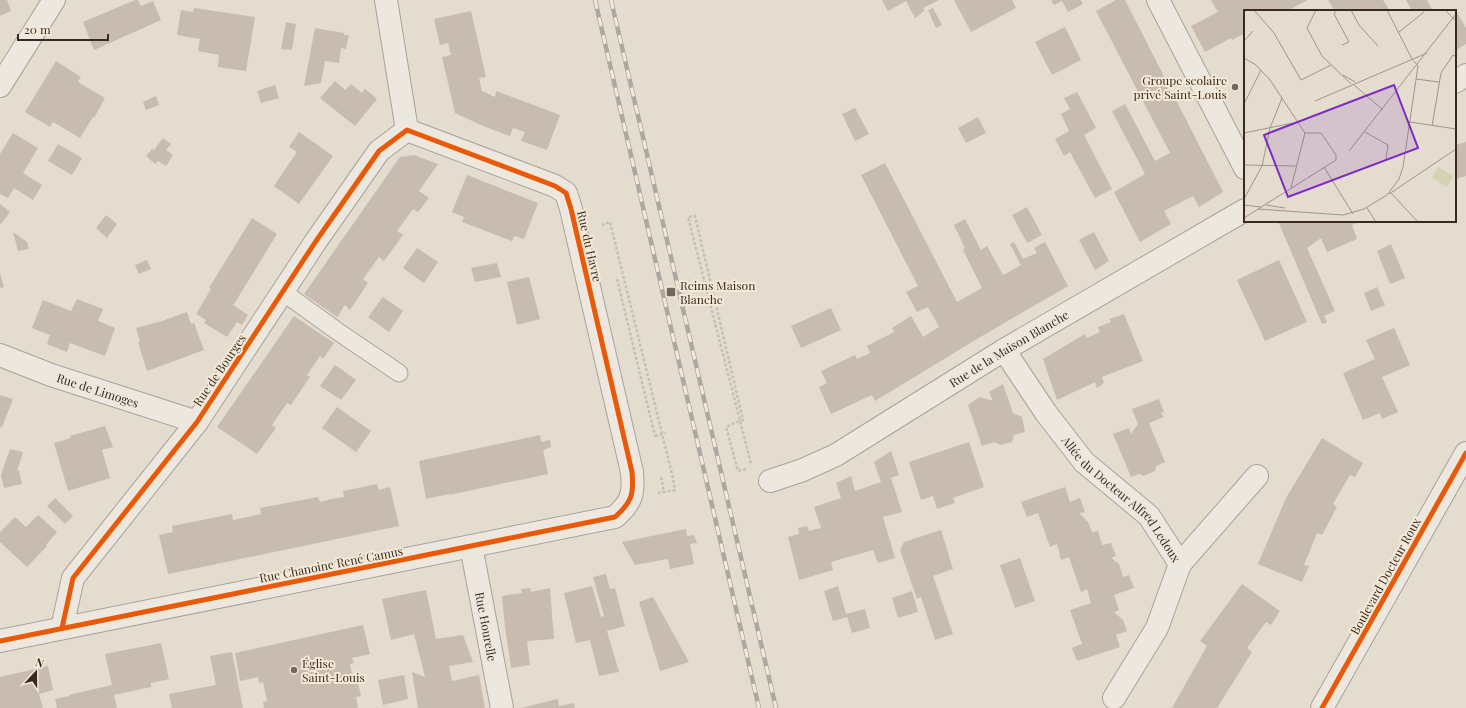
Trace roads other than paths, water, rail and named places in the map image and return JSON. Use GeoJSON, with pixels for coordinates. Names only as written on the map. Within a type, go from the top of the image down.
{"type":"FeatureCollection","features":[{"type":"Feature","properties":{"kind":"street"},"geometry":{"type":"LineString","coordinates":[[0,86],[54,0]]}},
{"type":"Feature","properties":{"kind":"street"},"geometry":{"type":"LineString","coordinates":[[386,0],[406,130]]}},
{"type":"Feature","properties":{"kind":"street"},"geometry":{"type":"LineString","coordinates":[[1158,0],[1244,166]]}},
{"type":"Feature","properties":{"kind":"street"},"geometry":{"type":"LineString","coordinates":[[1456,81],[1466,75]]}},
{"type":"Feature","properties":{"kind":"street","name":"Rue de Bourges"},"geometry":{"type":"LineString","coordinates":[[62,628],[73,578],[197,422],[379,151],[406,130]]}},
{"type":"Feature","properties":{"kind":"street","name":"Rue du Havre"},"geometry":{"type":"LineString","coordinates":[[406,130],[555,186],[566,193],[572,209],[632,472]]}},
{"type":"Feature","properties":{"kind":"street","name":"Rue de la Maison Blanche"},"geometry":{"type":"LineString","coordinates":[[770,481],[803,470],[836,455],[1004,350],[1244,211]]}},
{"type":"Feature","properties":{"kind":"street","name":"Allée du Docteur Alfred Ledoux"},"geometry":{"type":"LineString","coordinates":[[1004,350],[1046,413],[1084,462],[1149,516],[1180,564],[1158,628],[1114,698]]}},
{"type":"Feature","properties":{"kind":"street","name":"Rue de Limoges"},"geometry":{"type":"LineString","coordinates":[[0,356],[51,375],[197,422]]}},
{"type":"Feature","properties":{"kind":"street","name":"Boulevard Docteur Roux"},"geometry":{"type":"LineString","coordinates":[[1322,708],[1466,454]]}},
{"type":"Feature","properties":{"kind":"street","name":"Rue Chanoine René Camus"},"geometry":{"type":"LineString","coordinates":[[0,641],[615,517],[631,498],[633,489],[632,472]]}},
{"type":"Feature","properties":{"kind":"street"},"geometry":{"type":"LineString","coordinates":[[1180,564],[1257,476]]}},
{"type":"Feature","properties":{"kind":"street","name":"Rue Hourelle"},"geometry":{"type":"LineString","coordinates":[[471,546],[502,708]]}},
{"type":"Feature","properties":{"kind":"lane"},"geometry":{"type":"LineString","coordinates":[[283,292],[337,331],[400,373]]}},
{"type":"Feature","properties":{"kind":"railway"},"geometry":{"type":"LineString","coordinates":[[595,0],[759,708]]}},
{"type":"Feature","properties":{"kind":"railway"},"geometry":{"type":"LineString","coordinates":[[611,0],[776,708]]}},
{"type":"Feature","properties":{"kind":"place","name":"Groupe scolaire privé Saint-Louis"},"geometry":{"type":"Point","coordinates":[1235,87]}},
{"type":"Feature","properties":{"kind":"place","name":"Reims Maison Blanche"},"geometry":{"type":"Point","coordinates":[671,292]}},
{"type":"Feature","properties":{"kind":"place","name":"Église Saint-Louis"},"geometry":{"type":"Point","coordinates":[294,670]}}]}
